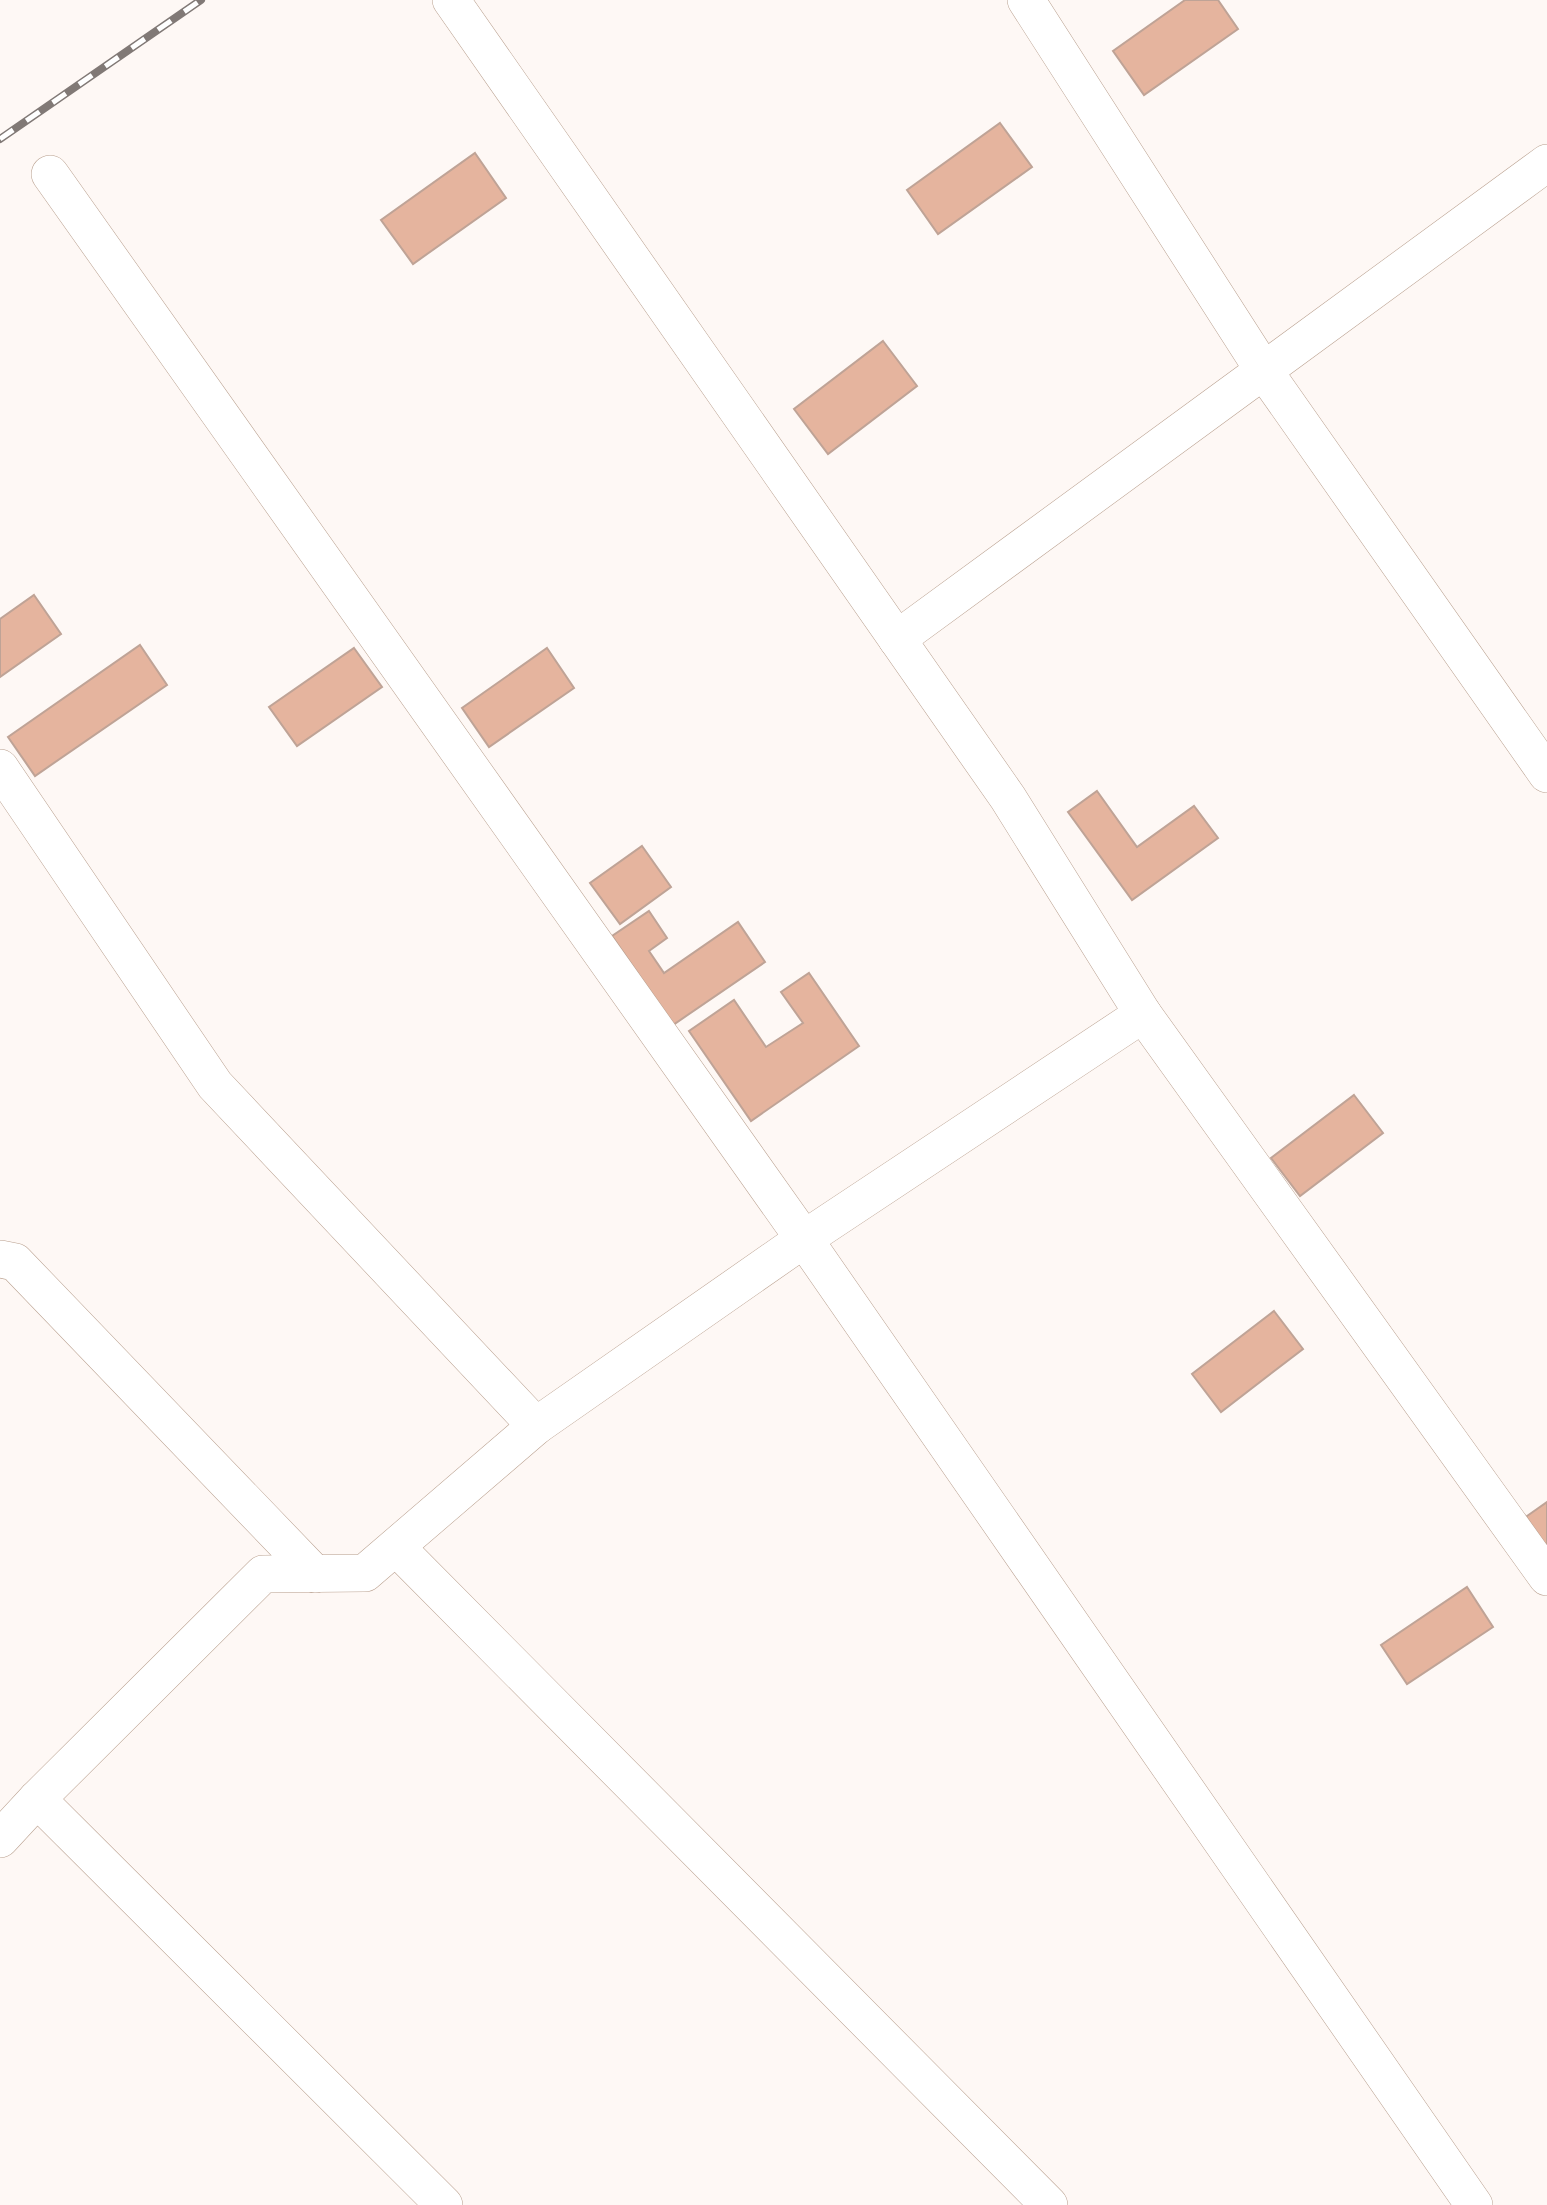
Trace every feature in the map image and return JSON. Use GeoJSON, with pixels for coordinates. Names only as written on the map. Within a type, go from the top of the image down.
{"type":"FeatureCollection","features":[{"type":"Feature","properties":{"kind":"street"},"geometry":{"type":"LineString","coordinates":[[451,0],[1008,798],[1143,1014],[1547,1577]]}},
{"type":"Feature","properties":{"kind":"street"},"geometry":{"type":"LineString","coordinates":[[1026,0],[1264,371],[1547,774]]}},
{"type":"Feature","properties":{"kind":"street"},"geometry":{"type":"LineString","coordinates":[[897,639],[1547,163]]}},
{"type":"Feature","properties":{"kind":"street"},"geometry":{"type":"LineString","coordinates":[[50,174],[804,1239],[1474,2205]]}},
{"type":"Feature","properties":{"kind":"street"},"geometry":{"type":"LineString","coordinates":[[0,768],[215,1085],[536,1426]]}},
{"type":"Feature","properties":{"kind":"street"},"geometry":{"type":"LineString","coordinates":[[0,1839],[263,1574],[365,1573],[536,1426],[804,1239],[1143,1014]]}},
{"type":"Feature","properties":{"kind":"street"},"geometry":{"type":"LineString","coordinates":[[0,1259],[15,1262],[315,1574]]}},
{"type":"Feature","properties":{"kind":"street"},"geometry":{"type":"LineString","coordinates":[[397,1548],[1049,2205]]}},
{"type":"Feature","properties":{"kind":"street"},"geometry":{"type":"LineString","coordinates":[[37,1799],[444,2205]]}},
{"type":"Feature","properties":{"kind":"building"},"geometry":{"type":"Polygon","coordinates":[[[1185,0],[1218,0],[1238,29],[1144,95],[1113,51],[1185,0]]]}},
{"type":"Feature","properties":{"kind":"building"},"geometry":{"type":"Polygon","coordinates":[[[1000,123],[1032,167],[938,234],[907,190],[1000,123]]]}},
{"type":"Feature","properties":{"kind":"building"},"geometry":{"type":"Polygon","coordinates":[[[475,153],[506,198],[413,264],[381,220],[475,153]]]}},
{"type":"Feature","properties":{"kind":"building"},"geometry":{"type":"Polygon","coordinates":[[[883,341],[917,386],[828,454],[794,409],[883,341]]]}},
{"type":"Feature","properties":{"kind":"building"},"geometry":{"type":"Polygon","coordinates":[[[34,595],[61,634],[0,677],[0,619],[34,595]]]}},
{"type":"Feature","properties":{"kind":"building"},"geometry":{"type":"Polygon","coordinates":[[[140,645],[167,685],[35,776],[8,737],[140,645]]]}},
{"type":"Feature","properties":{"kind":"building"},"geometry":{"type":"Polygon","coordinates":[[[354,648],[382,687],[297,746],[269,707],[354,648]]]}},
{"type":"Feature","properties":{"kind":"building"},"geometry":{"type":"Polygon","coordinates":[[[547,648],[574,688],[489,747],[462,708],[547,648]]]}},
{"type":"Feature","properties":{"kind":"building"},"geometry":{"type":"Polygon","coordinates":[[[1097,791],[1137,847],[1194,806],[1218,838],[1132,900],[1068,812],[1097,791]]]}},
{"type":"Feature","properties":{"kind":"building"},"geometry":{"type":"Polygon","coordinates":[[[642,846],[671,887],[620,924],[590,883],[642,846]]]}},
{"type":"Feature","properties":{"kind":"building"},"geometry":{"type":"Polygon","coordinates":[[[649,911],[667,938],[649,951],[664,973],[738,922],[765,962],[673,1025],[612,936],[649,911]]]}},
{"type":"Feature","properties":{"kind":"building"},"geometry":{"type":"Polygon","coordinates":[[[809,973],[859,1046],[751,1121],[689,1031],[734,1000],[766,1047],[803,1023],[781,992],[809,973]]]}},
{"type":"Feature","properties":{"kind":"building"},"geometry":{"type":"Polygon","coordinates":[[[1354,1095],[1383,1133],[1300,1196],[1271,1158],[1354,1095]]]}},
{"type":"Feature","properties":{"kind":"building"},"geometry":{"type":"Polygon","coordinates":[[[1274,1311],[1303,1349],[1221,1412],[1192,1374],[1274,1311]]]}},
{"type":"Feature","properties":{"kind":"building"},"geometry":{"type":"Polygon","coordinates":[[[1547,1502],[1547,1567],[1517,1523],[1547,1502]]]}},
{"type":"Feature","properties":{"kind":"building"},"geometry":{"type":"Polygon","coordinates":[[[1467,1587],[1493,1627],[1407,1684],[1381,1645],[1467,1587]]]}},
{"type":"Feature","properties":{"kind":"railway"},"geometry":{"type":"LineString","coordinates":[[0,139],[201,0]]}}]}
